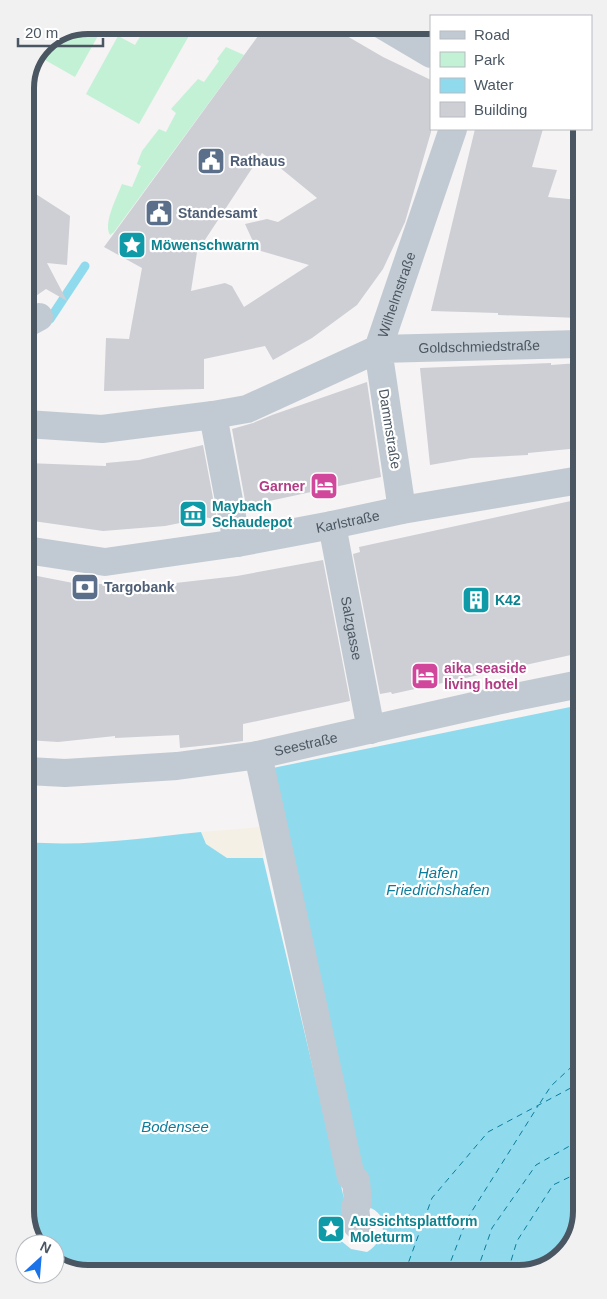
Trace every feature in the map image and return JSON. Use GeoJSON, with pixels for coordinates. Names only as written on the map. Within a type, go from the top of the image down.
{"type":"FeatureCollection","features":[{"type":"Feature","properties":{"kind":"street"},"geometry":{"type":"LineString","coordinates":[[397,34],[430,53]]}},
{"type":"Feature","properties":{"kind":"street","name":"Wilhelmstraße"},"geometry":{"type":"LineString","coordinates":[[34,425],[102,429],[247,409],[378,348],[453,130]]}},
{"type":"Feature","properties":{"kind":"street","name":"Goldschmiedstraße"},"geometry":{"type":"LineString","coordinates":[[378,348],[573,344]]}},
{"type":"Feature","properties":{"kind":"street","name":"Dammstraße"},"geometry":{"type":"LineString","coordinates":[[378,348],[402,510]]}},
{"type":"Feature","properties":{"kind":"street"},"geometry":{"type":"LineString","coordinates":[[213,415],[237,543]]}},
{"type":"Feature","properties":{"kind":"street","name":"Karlstraße"},"geometry":{"type":"LineString","coordinates":[[34,551],[105,562],[237,543],[402,510],[573,481]]}},
{"type":"Feature","properties":{"kind":"street","name":"Salzgasse"},"geometry":{"type":"LineString","coordinates":[[332,525],[371,730]]}},
{"type":"Feature","properties":{"kind":"street","name":"Seestraße"},"geometry":{"type":"LineString","coordinates":[[34,771],[65,772],[177,766],[258,755],[573,685]]}},
{"type":"Feature","properties":{"kind":"street"},"geometry":{"type":"LineString","coordinates":[[258,755],[353,1202]]}},
{"type":"Feature","properties":{"kind":"green space"},"geometry":{"type":"Polygon","coordinates":[[[99,34],[75,77],[43,59],[58,43],[67,38],[77,35],[99,34]]]}},
{"type":"Feature","properties":{"kind":"green space"},"geometry":{"type":"Polygon","coordinates":[[[142,34],[190,34],[139,124],[86,94],[118,36],[135,45],[142,34]]]}},
{"type":"Feature","properties":{"kind":"green space"},"geometry":{"type":"Polygon","coordinates":[[[226,47],[244,55],[110,235],[108,224],[114,203],[122,184],[132,187],[141,166],[137,164],[142,151],[159,129],[166,132],[176,113],[171,109],[198,79],[204,82],[219,61],[217,59],[226,47]]]}},
{"type":"Feature","properties":{"kind":"sand"},"geometry":{"type":"Polygon","coordinates":[[[261,827],[263,858],[227,858],[206,844],[201,832],[261,827]]]}},
{"type":"Feature","properties":{"kind":"water","name":"Bodensee"},"geometry":{"type":"Polygon","coordinates":[[[573,706],[573,1218],[570,1229],[562,1244],[543,1260],[530,1264],[84,1265],[65,1260],[65,1234],[39,1234],[34,1218],[34,842],[93,843],[201,832],[206,844],[227,858],[263,858],[347,1211],[345,1217],[317,1223],[320,1242],[340,1240],[351,1249],[367,1252],[373,1248],[381,1235],[383,1222],[376,1211],[368,1207],[263,770],[573,706]]]}},
{"type":"Feature","properties":{"kind":"building"},"geometry":{"type":"Polygon","coordinates":[[[259,34],[343,34],[383,57],[430,80],[431,132],[405,222],[383,269],[357,305],[312,338],[273,360],[265,346],[204,359],[204,389],[104,391],[106,338],[129,339],[142,268],[104,247],[259,34]],[[262,153],[197,252],[191,291],[225,283],[232,286],[244,307],[309,265],[256,248],[245,224],[267,219],[278,222],[317,198],[262,153]]]}},
{"type":"Feature","properties":{"kind":"building"},"geometry":{"type":"Polygon","coordinates":[[[475,130],[543,130],[532,167],[557,170],[548,197],[573,199],[573,318],[431,311],[475,130]]]}},
{"type":"Feature","properties":{"kind":"building"},"geometry":{"type":"Polygon","coordinates":[[[34,193],[70,216],[67,265],[47,263],[67,301],[46,289],[34,297],[34,193]]]}},
{"type":"Feature","properties":{"kind":"building"},"geometry":{"type":"Polygon","coordinates":[[[573,363],[573,449],[528,453],[528,455],[471,458],[430,465],[420,368],[573,363]]]}},
{"type":"Feature","properties":{"kind":"building"},"geometry":{"type":"Polygon","coordinates":[[[367,382],[381,477],[246,506],[232,429],[367,382]]]}},
{"type":"Feature","properties":{"kind":"building"},"geometry":{"type":"Polygon","coordinates":[[[203,445],[217,519],[202,517],[187,519],[185,522],[165,526],[103,531],[34,521],[34,463],[106,466],[106,463],[139,460],[203,445]]]}},
{"type":"Feature","properties":{"kind":"building","name":"K42"},"geometry":{"type":"Polygon","coordinates":[[[573,501],[573,655],[392,694],[391,692],[380,694],[353,554],[360,552],[359,547],[573,501]]]}},
{"type":"Feature","properties":{"kind":"building"},"geometry":{"type":"Polygon","coordinates":[[[323,560],[350,701],[243,724],[243,741],[219,744],[180,748],[179,735],[115,738],[115,736],[58,742],[34,740],[34,575],[73,583],[149,586],[237,576],[323,560]]]}},
{"type":"Feature","properties":{"kind":"waterway"},"geometry":{"type":"LineString","coordinates":[[50,319],[85,266]]}},
{"type":"Feature","properties":{"kind":"ferry route"},"geometry":{"type":"LineString","coordinates":[[540,1103],[551,1086],[573,1065]]}},
{"type":"Feature","properties":{"kind":"ferry route"},"geometry":{"type":"LineString","coordinates":[[408,1265],[432,1198],[488,1132],[573,1087]]}},
{"type":"Feature","properties":{"kind":"ferry route"},"geometry":{"type":"LineString","coordinates":[[449,1265],[467,1219],[538,1106]]}},
{"type":"Feature","properties":{"kind":"ferry route"},"geometry":{"type":"LineString","coordinates":[[479,1265],[492,1228],[536,1165],[573,1144]]}},
{"type":"Feature","properties":{"kind":"ferry route"},"geometry":{"type":"LineString","coordinates":[[510,1265],[517,1241],[553,1185],[573,1175]]}},
{"type":"Feature","properties":{"kind":"place","name":"Rathaus"},"geometry":{"type":"Point","coordinates":[211,161]}},
{"type":"Feature","properties":{"kind":"place","name":"Standesamt"},"geometry":{"type":"Point","coordinates":[159,213]}},
{"type":"Feature","properties":{"kind":"place","name":"Möwenschwarm"},"geometry":{"type":"Point","coordinates":[132,245]}},
{"type":"Feature","properties":{"kind":"place","name":"Garner"},"geometry":{"type":"Point","coordinates":[324,486]}},
{"type":"Feature","properties":{"kind":"place","name":"Maybach Schaudepot"},"geometry":{"type":"Point","coordinates":[193,514]}},
{"type":"Feature","properties":{"kind":"place","name":"Targobank"},"geometry":{"type":"Point","coordinates":[85,587]}},
{"type":"Feature","properties":{"kind":"place","name":"K42"},"geometry":{"type":"Point","coordinates":[476,600]}},
{"type":"Feature","properties":{"kind":"place","name":"aika seaside living hotel"},"geometry":{"type":"Point","coordinates":[425,676]}},
{"type":"Feature","properties":{"kind":"place","name":"Aussichtsplattform Moleturm"},"geometry":{"type":"Point","coordinates":[331,1229]}},
{"type":"Feature","properties":{"kind":"water label","name":"Hafen Friedrichshafen"},"geometry":{"type":"Point","coordinates":[438,880]}}]}
